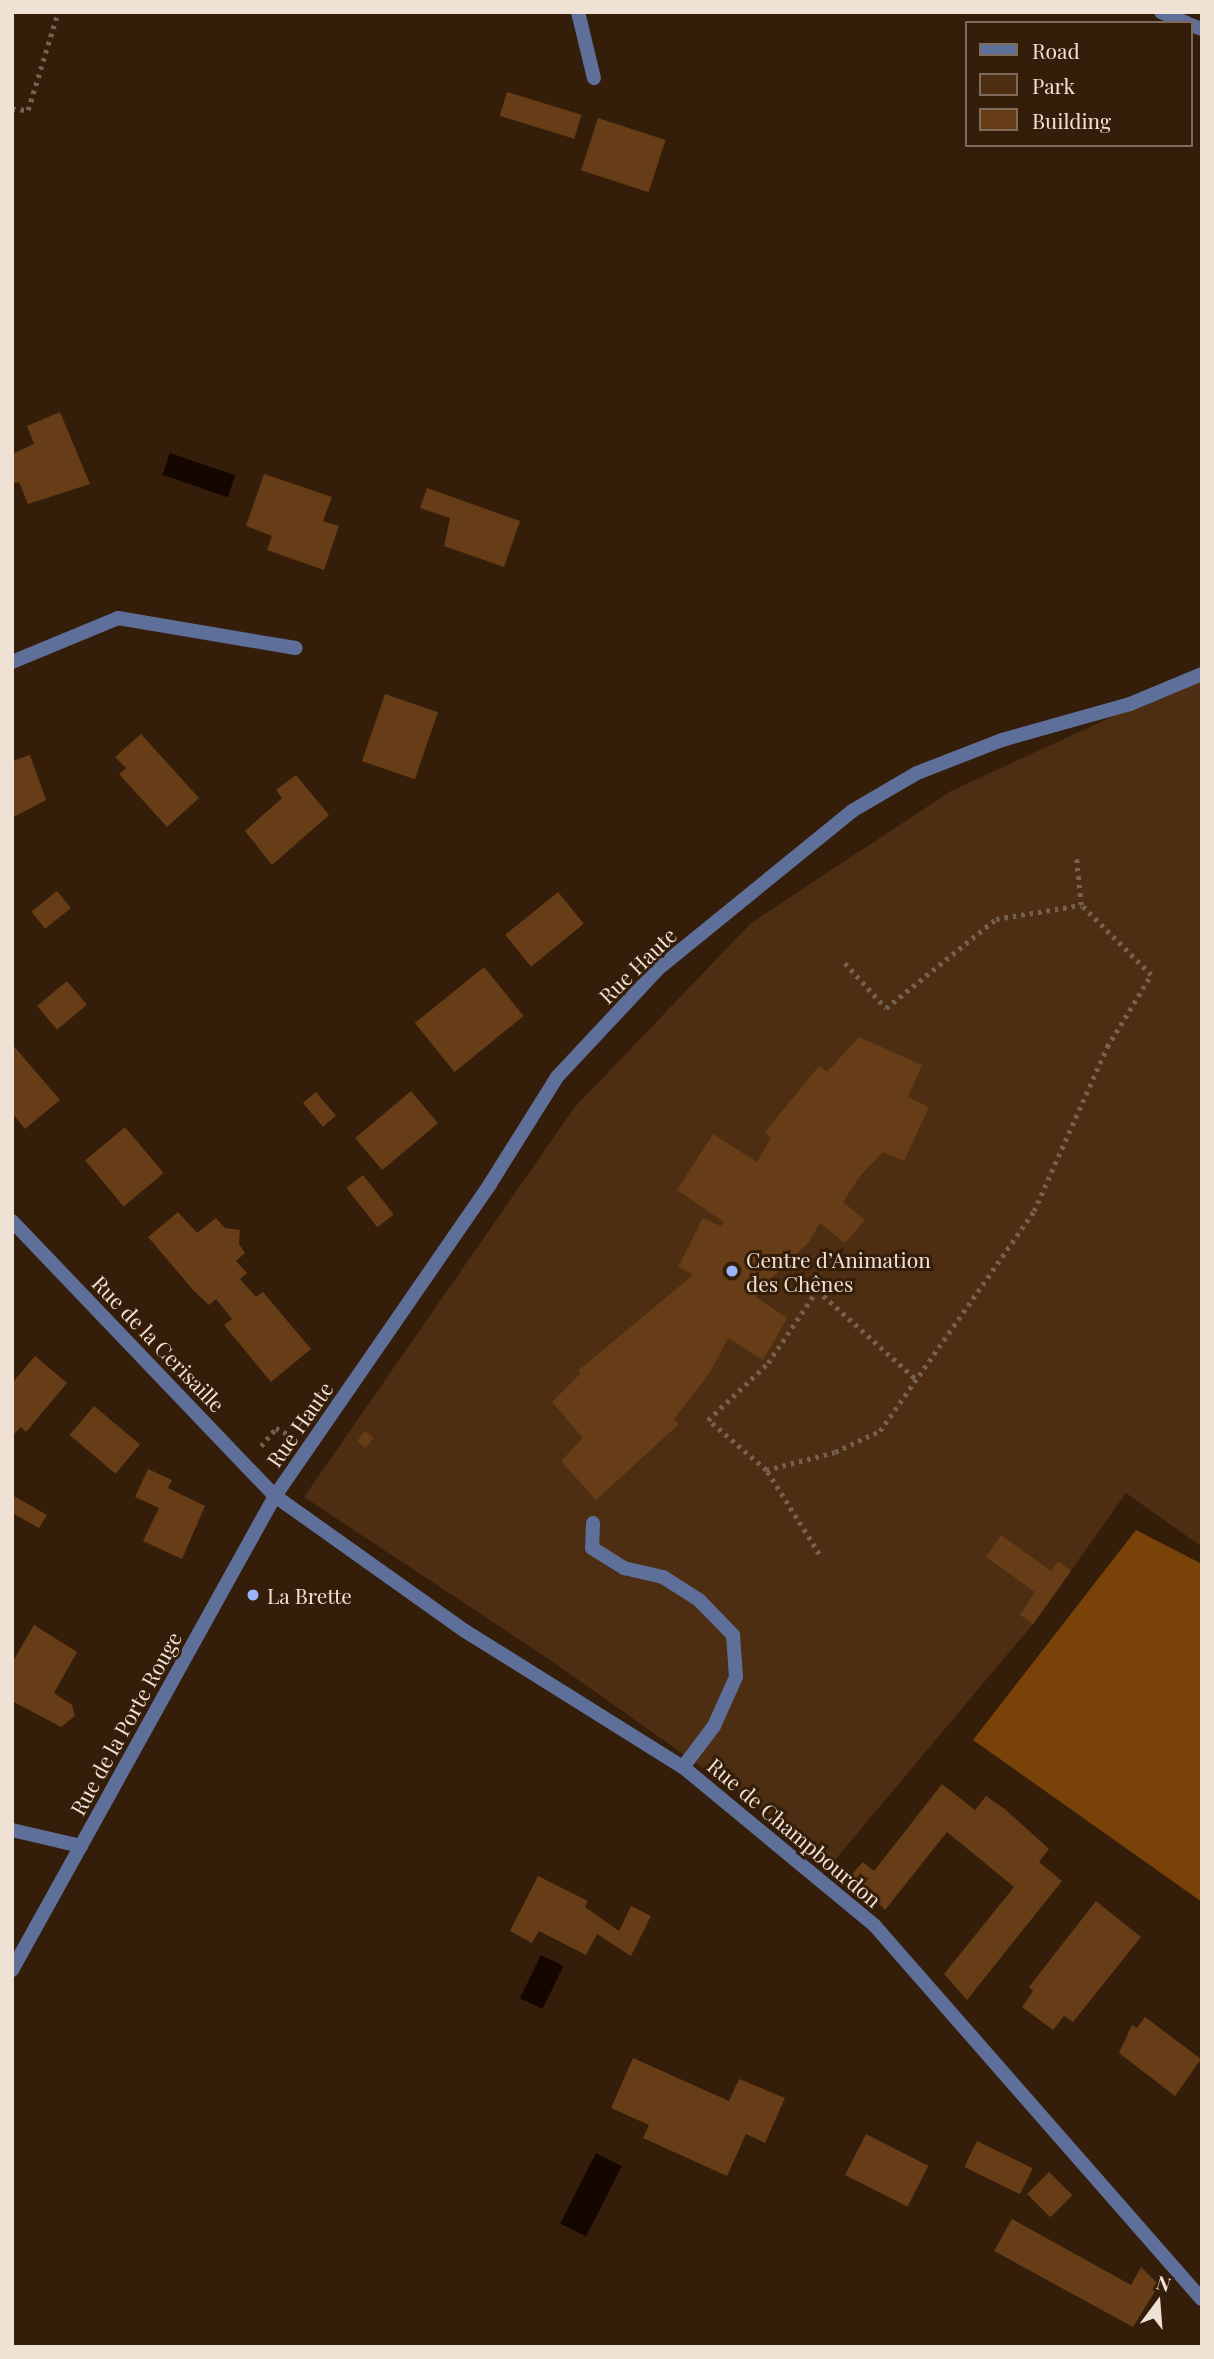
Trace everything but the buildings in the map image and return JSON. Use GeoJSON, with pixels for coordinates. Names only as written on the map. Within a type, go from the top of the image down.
{"type":"FeatureCollection","features":[{"type":"Feature","properties":{"kind":"street"},"geometry":{"type":"LineString","coordinates":[[578,12],[594,78]]}},
{"type":"Feature","properties":{"kind":"street"},"geometry":{"type":"LineString","coordinates":[[1161,12],[1182,21]]}},
{"type":"Feature","properties":{"kind":"street"},"geometry":{"type":"LineString","coordinates":[[12,662],[118,618],[295,648]]}},
{"type":"Feature","properties":{"kind":"street","name":"Rue Haute"},"geometry":{"type":"LineString","coordinates":[[275,1496],[490,1184],[556,1077],[659,968],[852,811],[917,773],[1002,740],[1130,704],[1202,674]]}},
{"type":"Feature","properties":{"kind":"street","name":"Rue de la Cerisaille"},"geometry":{"type":"LineString","coordinates":[[12,1221],[275,1496]]}},
{"type":"Feature","properties":{"kind":"street","name":"Rue de Champbourdon"},"geometry":{"type":"LineString","coordinates":[[275,1496],[465,1631],[683,1767],[875,1926],[1202,2300]]}},
{"type":"Feature","properties":{"kind":"street","name":"Rue de la Porte Rouge"},"geometry":{"type":"LineString","coordinates":[[12,1970],[275,1496]]}},
{"type":"Feature","properties":{"kind":"street"},"geometry":{"type":"LineString","coordinates":[[593,1523],[592,1548],[624,1568],[663,1577],[699,1600],[733,1635],[736,1677],[714,1726],[683,1767]]}},
{"type":"Feature","properties":{"kind":"street"},"geometry":{"type":"LineString","coordinates":[[12,1830],[81,1846]]}},
{"type":"Feature","properties":{"kind":"path"},"geometry":{"type":"LineString","coordinates":[[12,109],[28,110],[58,12]]}},
{"type":"Feature","properties":{"kind":"path"},"geometry":{"type":"LineString","coordinates":[[766,1470],[835,1452],[880,1431],[1034,1211],[1107,1046],[1151,975],[1081,905],[1076,855]]}},
{"type":"Feature","properties":{"kind":"path"},"geometry":{"type":"LineString","coordinates":[[845,963],[886,1008],[996,919],[1081,905]]}},
{"type":"Feature","properties":{"kind":"path"},"geometry":{"type":"LineString","coordinates":[[819,1554],[766,1470],[708,1420],[768,1363],[817,1290],[916,1379]]}},
{"type":"Feature","properties":{"kind":"green space"},"geometry":{"type":"Polygon","coordinates":[[[1196,678],[1202,683],[1202,1547],[1126,1493],[1033,1624],[834,1861],[553,1662],[304,1497],[574,1108],[751,923],[951,791],[1196,678]]]}},
{"type":"Feature","properties":{"kind":"shaded area"},"geometry":{"type":"Polygon","coordinates":[[[170,453],[235,475],[228,497],[163,475],[170,453]]]}},
{"type":"Feature","properties":{"kind":"shaded area"},"geometry":{"type":"Polygon","coordinates":[[[1136,1530],[1202,1564],[1202,1902],[973,1740],[1136,1530]]]}},
{"type":"Feature","properties":{"kind":"shaded area"},"geometry":{"type":"Polygon","coordinates":[[[541,1955],[563,1966],[542,2009],[520,1998],[541,1955]]]}},
{"type":"Feature","properties":{"kind":"shaded area"},"geometry":{"type":"Polygon","coordinates":[[[596,2153],[622,2166],[586,2237],[560,2223],[596,2153]]]}},
{"type":"Feature","properties":{"kind":"place","name":"Centre d’Animation des Chênes"},"geometry":{"type":"Point","coordinates":[732,1271]}},
{"type":"Feature","properties":{"kind":"place","name":"La Brette"},"geometry":{"type":"Point","coordinates":[253,1595]}}]}
